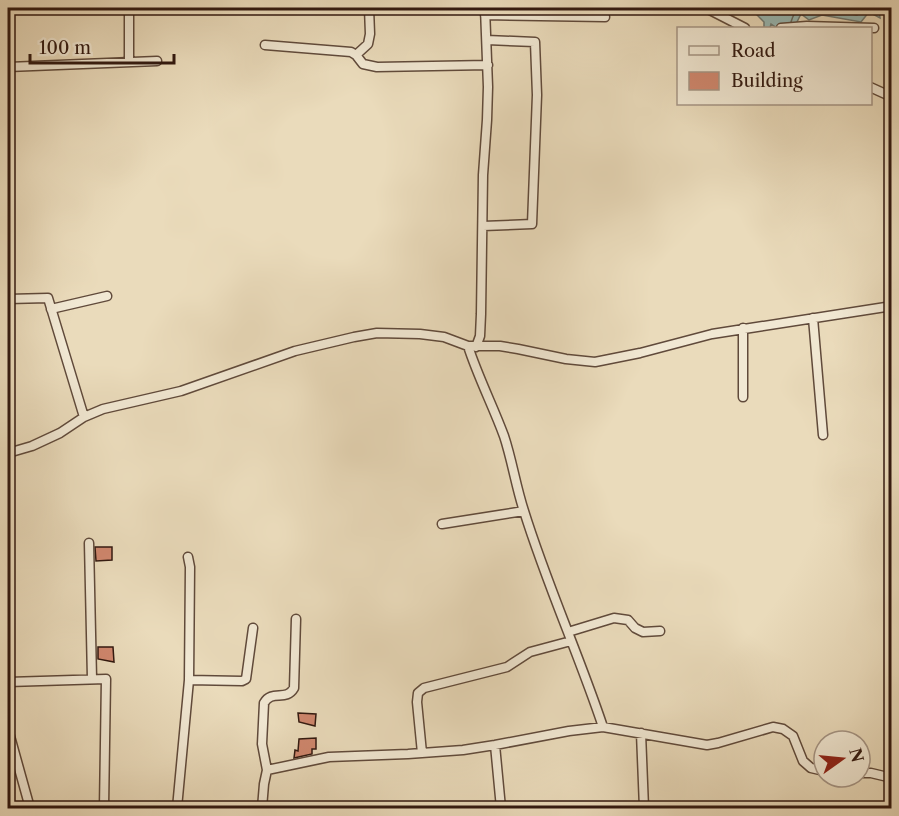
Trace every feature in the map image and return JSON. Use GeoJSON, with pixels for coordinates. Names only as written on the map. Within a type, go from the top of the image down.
{"type":"FeatureCollection","features":[{"type":"Feature","properties":{"kind":"street"},"geometry":{"type":"LineString","coordinates":[[129,8],[129,62]]}},
{"type":"Feature","properties":{"kind":"street"},"geometry":{"type":"LineString","coordinates":[[356,55],[368,44],[369,8]]}},
{"type":"Feature","properties":{"kind":"street"},"geometry":{"type":"LineString","coordinates":[[706,8],[743,27]]}},
{"type":"Feature","properties":{"kind":"street"},"geometry":{"type":"LineString","coordinates":[[603,727],[524,511],[504,436],[476,372],[472,347],[480,336],[481,314],[483,175],[488,65],[485,11],[604,17]]}},
{"type":"Feature","properties":{"kind":"street"},"geometry":{"type":"LineString","coordinates":[[794,27],[840,27]]}},
{"type":"Feature","properties":{"kind":"street"},"geometry":{"type":"LineString","coordinates":[[483,226],[532,224],[537,95],[535,42],[487,40]]}},
{"type":"Feature","properties":{"kind":"street"},"geometry":{"type":"LineString","coordinates":[[265,45],[351,52],[363,64],[377,67],[488,65]]}},
{"type":"Feature","properties":{"kind":"street"},"geometry":{"type":"LineString","coordinates":[[8,67],[157,60]]}},
{"type":"Feature","properties":{"kind":"street"},"geometry":{"type":"LineString","coordinates":[[872,88],[891,97]]}},
{"type":"Feature","properties":{"kind":"street"},"geometry":{"type":"LineString","coordinates":[[51,309],[107,296]]}},
{"type":"Feature","properties":{"kind":"street"},"geometry":{"type":"LineString","coordinates":[[8,299],[48,298],[84,417]]}},
{"type":"Feature","properties":{"kind":"street"},"geometry":{"type":"LineString","coordinates":[[8,453],[32,446],[103,409],[181,391],[295,351],[377,333],[444,337],[472,347],[486,345],[509,347],[566,359],[595,362],[743,328],[891,306]]}},
{"type":"Feature","properties":{"kind":"street"},"geometry":{"type":"LineString","coordinates":[[813,318],[823,435]]}},
{"type":"Feature","properties":{"kind":"street"},"geometry":{"type":"LineString","coordinates":[[743,328],[743,397]]}},
{"type":"Feature","properties":{"kind":"street"},"geometry":{"type":"LineString","coordinates":[[442,524],[524,511]]}},
{"type":"Feature","properties":{"kind":"street"},"geometry":{"type":"LineString","coordinates":[[89,543],[92,679]]}},
{"type":"Feature","properties":{"kind":"street"},"geometry":{"type":"LineString","coordinates":[[177,808],[189,680],[190,567],[188,557]]}},
{"type":"Feature","properties":{"kind":"street"},"geometry":{"type":"LineString","coordinates":[[422,753],[417,702],[418,693],[424,688],[507,667],[531,652],[615,618],[628,620],[635,628],[643,632],[660,631]]}},
{"type":"Feature","properties":{"kind":"street"},"geometry":{"type":"LineString","coordinates":[[262,808],[267,770],[262,744],[264,703],[270,696],[288,694],[294,688],[296,619]]}},
{"type":"Feature","properties":{"kind":"street"},"geometry":{"type":"LineString","coordinates":[[189,680],[242,681],[246,679],[253,628]]}},
{"type":"Feature","properties":{"kind":"street"},"geometry":{"type":"LineString","coordinates":[[8,682],[106,679],[104,808]]}},
{"type":"Feature","properties":{"kind":"street"},"geometry":{"type":"LineString","coordinates":[[267,770],[329,757],[463,750],[603,727],[707,745],[773,727],[783,729],[793,736],[803,761],[812,768]]}},
{"type":"Feature","properties":{"kind":"street"},"geometry":{"type":"LineString","coordinates":[[8,729],[30,808]]}},
{"type":"Feature","properties":{"kind":"street"},"geometry":{"type":"LineString","coordinates":[[641,733],[644,808]]}},
{"type":"Feature","properties":{"kind":"street"},"geometry":{"type":"LineString","coordinates":[[495,745],[501,808]]}},
{"type":"Feature","properties":{"kind":"street"},"geometry":{"type":"LineString","coordinates":[[872,773],[891,777]]}},
{"type":"Feature","properties":{"kind":"water"},"geometry":{"type":"Polygon","coordinates":[[[763,8],[879,8],[880,18],[869,12],[861,22],[822,15],[809,20],[801,14],[797,22],[802,27],[776,27],[771,24],[770,27],[764,27],[764,22],[755,13],[763,8]]]}},
{"type":"Feature","properties":{"kind":"building"},"geometry":{"type":"Polygon","coordinates":[[[95,547],[112,547],[112,560],[96,561],[95,547]]]}},
{"type":"Feature","properties":{"kind":"building"},"geometry":{"type":"Polygon","coordinates":[[[98,647],[113,647],[114,662],[98,659],[98,647]]]}},
{"type":"Feature","properties":{"kind":"building"},"geometry":{"type":"Polygon","coordinates":[[[298,713],[316,714],[315,726],[299,722],[298,713]]]}},
{"type":"Feature","properties":{"kind":"building"},"geometry":{"type":"Polygon","coordinates":[[[316,738],[316,749],[312,749],[312,754],[294,758],[295,750],[298,751],[299,739],[316,738]]]}}]}
